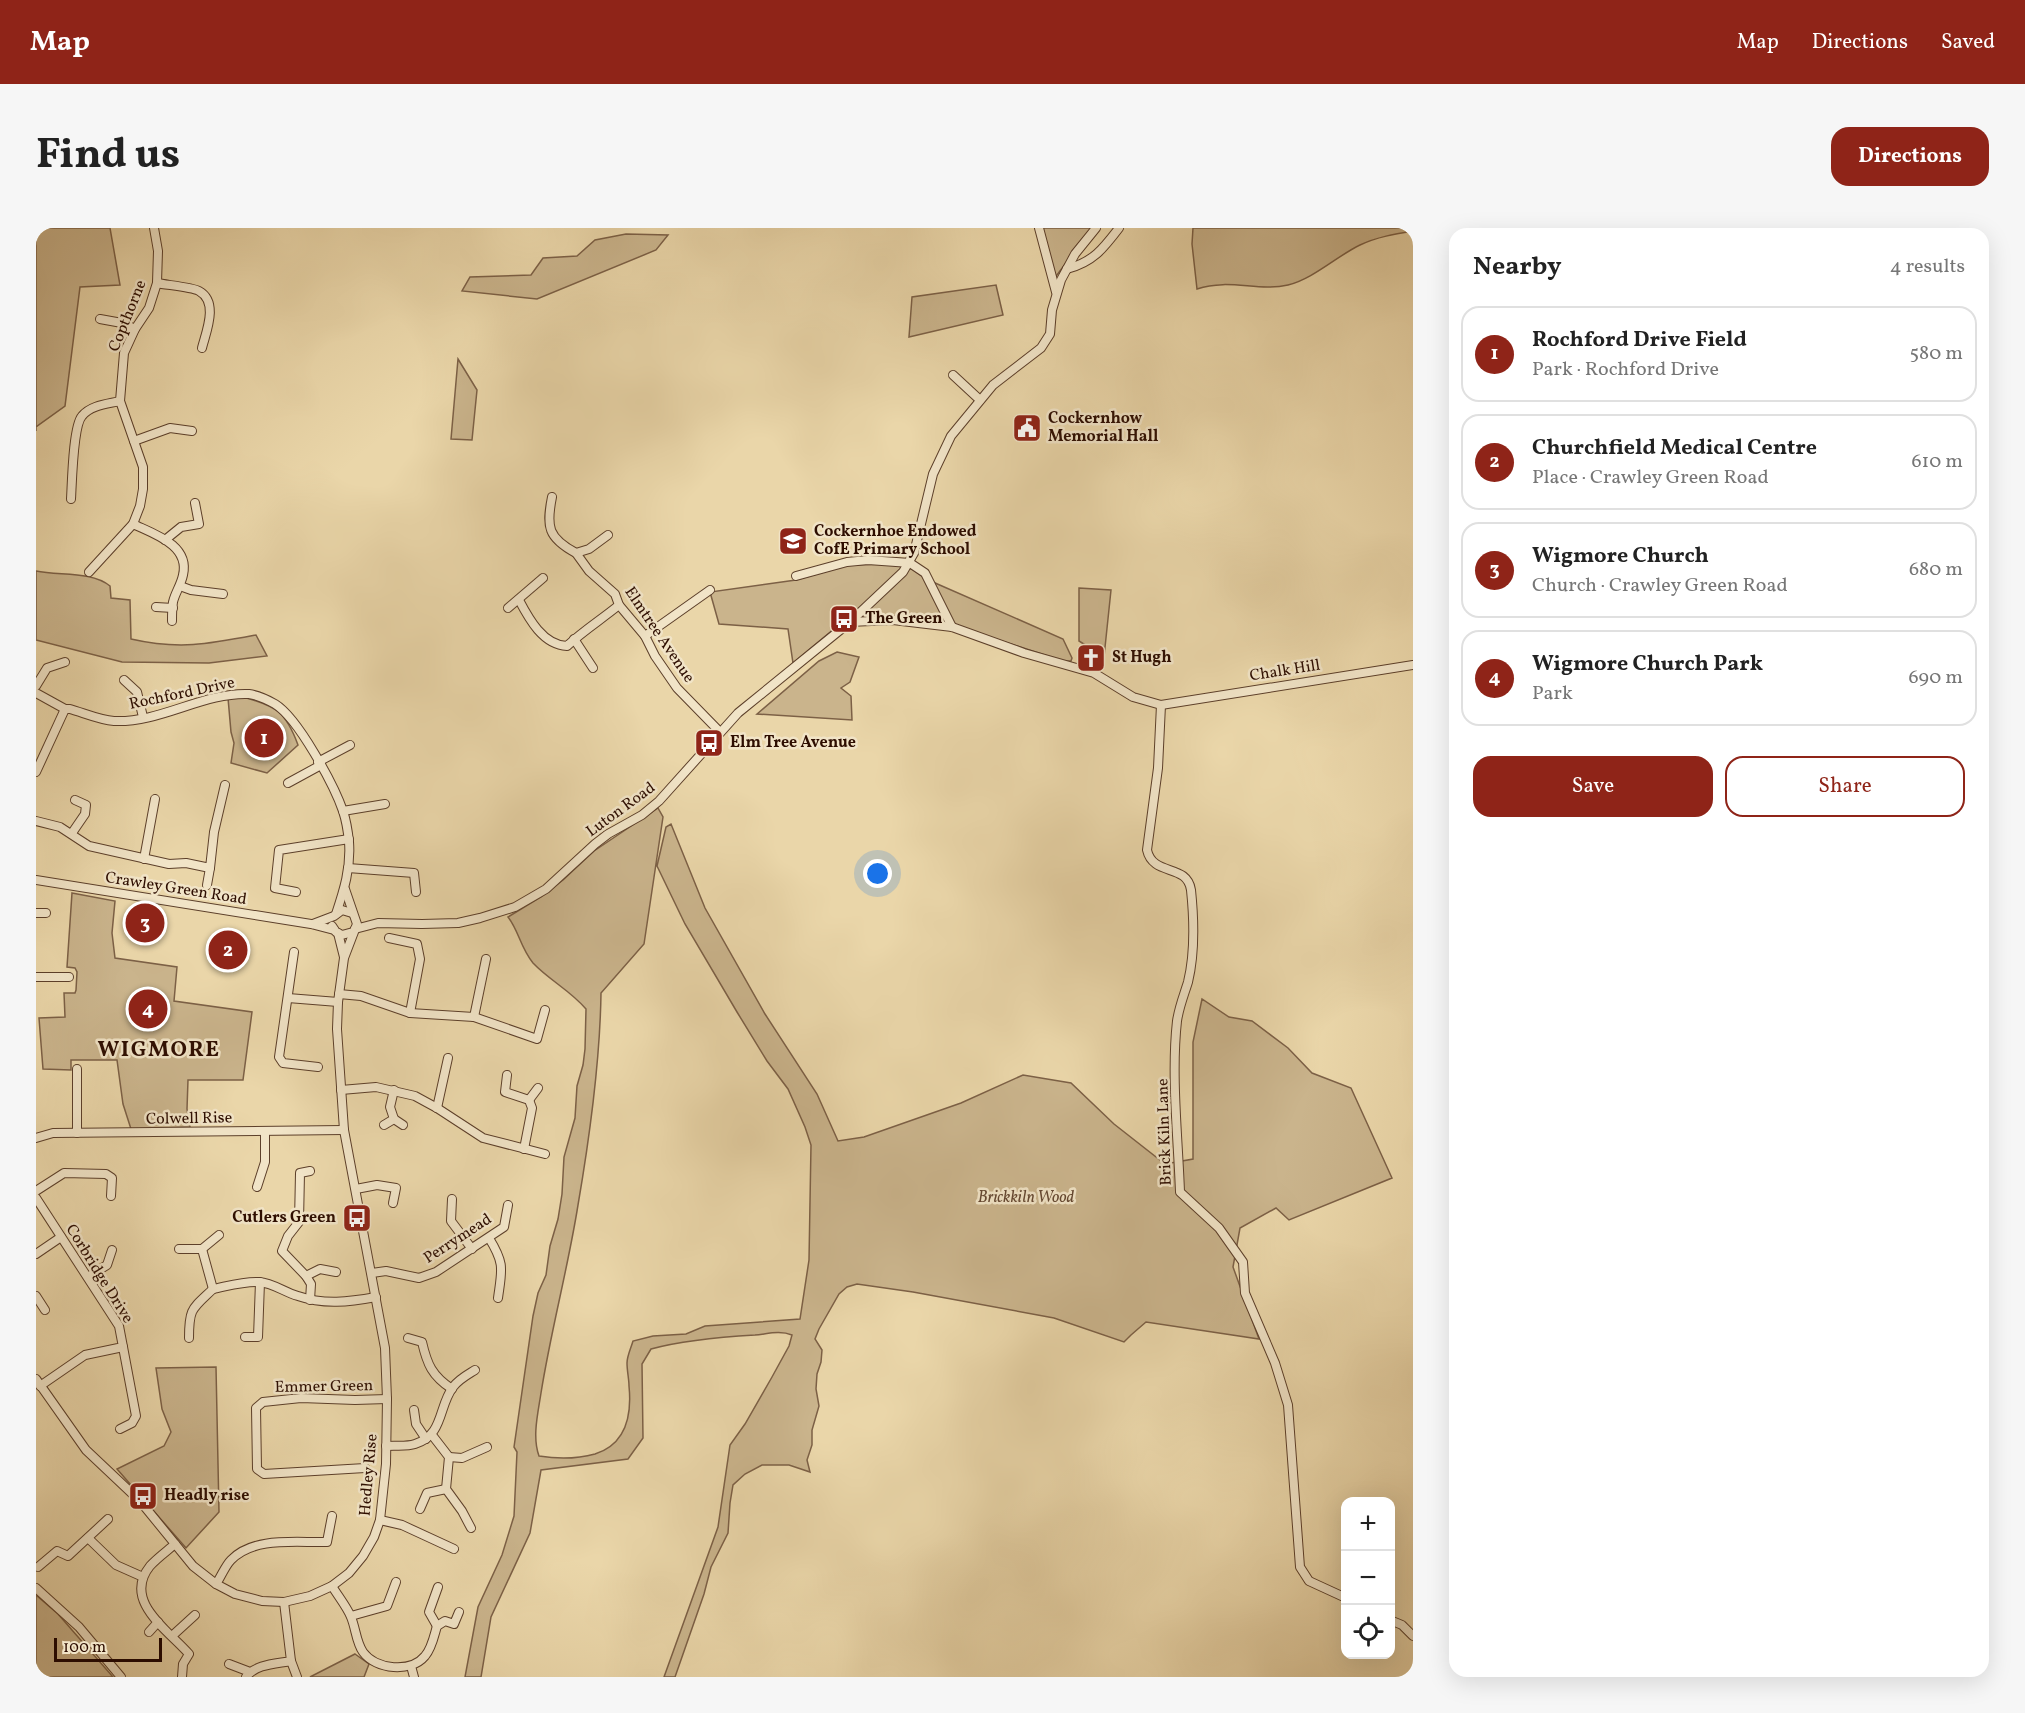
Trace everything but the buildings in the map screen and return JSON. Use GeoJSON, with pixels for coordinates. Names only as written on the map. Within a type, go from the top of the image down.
{"type":"FeatureCollection","features":[{"type":"Feature","properties":{"kind":"street","name":"Copthorne"},"geometry":{"type":"LineString","coordinates":[[89,572],[132,524],[140,506],[143,467],[120,401],[124,353],[135,329],[149,308],[157,283],[158,251],[154,228]]}},
{"type":"Feature","properties":{"kind":"street"},"geometry":{"type":"LineString","coordinates":[[1039,228],[1056,293]]}},
{"type":"Feature","properties":{"kind":"street"},"geometry":{"type":"LineString","coordinates":[[910,563],[933,474],[951,436],[993,385],[1041,348],[1050,334],[1056,293],[1066,269],[1096,228]]}},
{"type":"Feature","properties":{"kind":"street"},"geometry":{"type":"LineString","coordinates":[[1066,269],[1081,265],[1095,257],[1119,228]]}},
{"type":"Feature","properties":{"kind":"street"},"geometry":{"type":"LineString","coordinates":[[157,283],[199,291],[208,300],[211,312],[202,348]]}},
{"type":"Feature","properties":{"kind":"street"},"geometry":{"type":"LineString","coordinates":[[100,319],[122,322],[135,329]]}},
{"type":"Feature","properties":{"kind":"street"},"geometry":{"type":"LineString","coordinates":[[953,375],[980,400]]}},
{"type":"Feature","properties":{"kind":"street"},"geometry":{"type":"LineString","coordinates":[[71,499],[76,431],[81,417],[92,408],[120,401]]}},
{"type":"Feature","properties":{"kind":"street"},"geometry":{"type":"LineString","coordinates":[[134,441],[170,428],[192,431]]}},
{"type":"Feature","properties":{"kind":"street","name":"Elmtree Avenue"},"geometry":{"type":"LineString","coordinates":[[552,497],[548,519],[555,540],[576,553],[589,572],[615,594],[619,605],[645,636],[655,656],[677,688],[720,732]]}},
{"type":"Feature","properties":{"kind":"street"},"geometry":{"type":"LineString","coordinates":[[165,540],[181,527],[199,524],[195,503]]}},
{"type":"Feature","properties":{"kind":"street"},"geometry":{"type":"LineString","coordinates":[[132,524],[165,540],[178,550],[184,560],[184,573],[173,601],[172,621]]}},
{"type":"Feature","properties":{"kind":"street"},"geometry":{"type":"LineString","coordinates":[[576,553],[589,549],[608,535]]}},
{"type":"Feature","properties":{"kind":"street"},"geometry":{"type":"LineString","coordinates":[[796,576],[847,561],[910,563],[925,573],[951,627]]}},
{"type":"Feature","properties":{"kind":"street","name":"Luton Road"},"geometry":{"type":"LineString","coordinates":[[378,923],[458,922],[504,911],[546,889],[595,844],[660,801],[738,713],[850,622],[910,563]]}},
{"type":"Feature","properties":{"kind":"street"},"geometry":{"type":"LineString","coordinates":[[508,608],[543,578]]}},
{"type":"Feature","properties":{"kind":"street"},"geometry":{"type":"LineString","coordinates":[[180,586],[191,590],[223,594]]}},
{"type":"Feature","properties":{"kind":"street"},"geometry":{"type":"LineString","coordinates":[[645,636],[710,590]]}},
{"type":"Feature","properties":{"kind":"street"},"geometry":{"type":"LineString","coordinates":[[519,600],[543,635],[558,645],[567,645],[619,605]]}},
{"type":"Feature","properties":{"kind":"street"},"geometry":{"type":"LineString","coordinates":[[156,607],[173,608]]}},
{"type":"Feature","properties":{"kind":"street"},"geometry":{"type":"LineString","coordinates":[[850,622],[893,620],[951,627],[1024,653],[1094,673],[1133,697],[1161,705]]}},
{"type":"Feature","properties":{"kind":"street"},"geometry":{"type":"LineString","coordinates":[[574,639],[593,668]]}},
{"type":"Feature","properties":{"kind":"street"},"geometry":{"type":"LineString","coordinates":[[36,686],[47,668],[65,662]]}},
{"type":"Feature","properties":{"kind":"street","name":"Chalk Hill"},"geometry":{"type":"LineString","coordinates":[[1161,705],[1413,664]]}},
{"type":"Feature","properties":{"kind":"street"},"geometry":{"type":"LineString","coordinates":[[124,680],[137,692],[142,717]]}},
{"type":"Feature","properties":{"kind":"street","name":"Rochford Drive"},"geometry":{"type":"LineString","coordinates":[[36,693],[65,709],[114,721],[175,711],[220,697],[250,694],[275,704],[293,722],[320,764],[343,811],[349,839],[348,868],[345,889],[335,915]]}},
{"type":"Feature","properties":{"kind":"street","name":"Brick Kiln Lane"},"geometry":{"type":"LineString","coordinates":[[1161,705],[1158,768],[1147,850],[1155,864],[1184,876],[1188,881],[1192,919],[1191,963],[1177,1020],[1175,1050],[1180,1192],[1219,1228],[1243,1262],[1245,1293],[1275,1362],[1288,1405],[1300,1567],[1309,1581],[1341,1596]]}},
{"type":"Feature","properties":{"kind":"street"},"geometry":{"type":"LineString","coordinates":[[36,772],[65,709]]}},
{"type":"Feature","properties":{"kind":"street"},"geometry":{"type":"LineString","coordinates":[[288,783],[350,745]]}},
{"type":"Feature","properties":{"kind":"street"},"geometry":{"type":"LineString","coordinates":[[207,885],[214,832],[225,785]]}},
{"type":"Feature","properties":{"kind":"street"},"geometry":{"type":"LineString","coordinates":[[144,859],[155,799]]}},
{"type":"Feature","properties":{"kind":"street"},"geometry":{"type":"LineString","coordinates":[[72,833],[85,814],[86,805],[75,800]]}},
{"type":"Feature","properties":{"kind":"street"},"geometry":{"type":"LineString","coordinates":[[343,811],[385,804]]}},
{"type":"Feature","properties":{"kind":"street"},"geometry":{"type":"LineString","coordinates":[[36,820],[60,826],[89,846],[169,864],[186,863],[210,868]]}},
{"type":"Feature","properties":{"kind":"street"},"geometry":{"type":"LineString","coordinates":[[296,892],[275,888],[279,850],[349,839]]}},
{"type":"Feature","properties":{"kind":"street"},"geometry":{"type":"LineString","coordinates":[[348,868],[414,873],[416,892]]}},
{"type":"Feature","properties":{"kind":"street","name":"Crawley Green Road"},"geometry":{"type":"LineString","coordinates":[[36,880],[312,924],[336,932]]}},
{"type":"Feature","properties":{"kind":"street","name":"Rochford Drive"},"geometry":{"type":"LineString","coordinates":[[345,889],[353,914]]}},
{"type":"Feature","properties":{"kind":"street"},"geometry":{"type":"LineString","coordinates":[[342,910],[378,923],[346,935],[336,932],[332,923],[335,915],[342,910]]}},
{"type":"Feature","properties":{"kind":"street"},"geometry":{"type":"LineString","coordinates":[[36,913],[46,913]]}},
{"type":"Feature","properties":{"kind":"street"},"geometry":{"type":"LineString","coordinates":[[353,914],[357,924],[354,931]]}},
{"type":"Feature","properties":{"kind":"street","name":"Crawley Green Road"},"geometry":{"type":"LineString","coordinates":[[312,924],[335,915]]}},
{"type":"Feature","properties":{"kind":"street","name":"Hedley Rise"},"geometry":{"type":"LineString","coordinates":[[38,1382],[86,1450],[140,1501],[194,1566],[216,1584],[235,1594],[262,1601],[284,1602],[310,1596],[332,1586],[349,1573],[363,1557],[380,1520],[387,1399],[385,1348],[344,1130],[341,1090],[337,1029],[338,998],[345,958],[354,931]]}},
{"type":"Feature","properties":{"kind":"street","name":"Hedley Rise"},"geometry":{"type":"LineString","coordinates":[[336,932],[345,958]]}},
{"type":"Feature","properties":{"kind":"street"},"geometry":{"type":"LineString","coordinates":[[389,938],[417,944],[420,959],[410,1014]]}},
{"type":"Feature","properties":{"kind":"street"},"geometry":{"type":"LineString","coordinates":[[294,952],[279,1057],[283,1063],[318,1067]]}},
{"type":"Feature","properties":{"kind":"street"},"geometry":{"type":"LineString","coordinates":[[474,1017],[486,958]]}},
{"type":"Feature","properties":{"kind":"street"},"geometry":{"type":"LineString","coordinates":[[36,977],[69,977]]}},
{"type":"Feature","properties":{"kind":"street"},"geometry":{"type":"LineString","coordinates":[[288,998],[361,996],[410,1014],[474,1017],[537,1039],[545,1010]]}},
{"type":"Feature","properties":{"kind":"street"},"geometry":{"type":"LineString","coordinates":[[437,1108],[448,1058]]}},
{"type":"Feature","properties":{"kind":"street"},"geometry":{"type":"LineString","coordinates":[[77,1069],[77,1133]]}},
{"type":"Feature","properties":{"kind":"street"},"geometry":{"type":"LineString","coordinates":[[507,1075],[505,1092],[529,1100]]}},
{"type":"Feature","properties":{"kind":"street"},"geometry":{"type":"LineString","coordinates":[[341,1090],[376,1087],[415,1096],[483,1138],[545,1154]]}},
{"type":"Feature","properties":{"kind":"street"},"geometry":{"type":"LineString","coordinates":[[529,1100],[538,1088]]}},
{"type":"Feature","properties":{"kind":"street"},"geometry":{"type":"LineString","coordinates":[[394,1090],[390,1107],[394,1119],[404,1125]]}},
{"type":"Feature","properties":{"kind":"street"},"geometry":{"type":"LineString","coordinates":[[524,1149],[532,1108],[529,1100]]}},
{"type":"Feature","properties":{"kind":"street"},"geometry":{"type":"LineString","coordinates":[[384,1125],[394,1119]]}},
{"type":"Feature","properties":{"kind":"street","name":"Colwell Rise"},"geometry":{"type":"LineString","coordinates":[[36,1138],[53,1133],[344,1130]]}},
{"type":"Feature","properties":{"kind":"street"},"geometry":{"type":"LineString","coordinates":[[257,1187],[265,1162],[265,1132]]}},
{"type":"Feature","properties":{"kind":"street"},"geometry":{"type":"LineString","coordinates":[[310,1171],[300,1173],[299,1222],[288,1236],[282,1251],[311,1284],[310,1300]]}},
{"type":"Feature","properties":{"kind":"street"},"geometry":{"type":"LineString","coordinates":[[36,1191],[64,1173],[106,1174],[112,1178],[111,1196]]}},
{"type":"Feature","properties":{"kind":"street"},"geometry":{"type":"LineString","coordinates":[[356,1189],[377,1185],[396,1188],[393,1203]]}},
{"type":"Feature","properties":{"kind":"street","name":"Corbridge Drive"},"geometry":{"type":"LineString","coordinates":[[36,1198],[119,1326],[123,1347],[85,1355],[38,1382]]}},
{"type":"Feature","properties":{"kind":"street"},"geometry":{"type":"LineString","coordinates":[[452,1199],[451,1221],[472,1249]]}},
{"type":"Feature","properties":{"kind":"street","name":"Perrymead"},"geometry":{"type":"LineString","coordinates":[[372,1274],[387,1271],[419,1278],[436,1272],[504,1227],[508,1205]]}},
{"type":"Feature","properties":{"kind":"street"},"geometry":{"type":"LineString","coordinates":[[179,1249],[202,1249],[219,1235]]}},
{"type":"Feature","properties":{"kind":"street"},"geometry":{"type":"LineString","coordinates":[[36,1254],[61,1237]]}},
{"type":"Feature","properties":{"kind":"street"},"geometry":{"type":"LineString","coordinates":[[489,1238],[500,1256],[502,1271],[498,1299]]}},
{"type":"Feature","properties":{"kind":"street"},"geometry":{"type":"LineString","coordinates":[[202,1249],[213,1289]]}},
{"type":"Feature","properties":{"kind":"street"},"geometry":{"type":"LineString","coordinates":[[88,1277],[106,1265],[112,1250]]}},
{"type":"Feature","properties":{"kind":"street"},"geometry":{"type":"LineString","coordinates":[[306,1276],[320,1269],[336,1272]]}},
{"type":"Feature","properties":{"kind":"street"},"geometry":{"type":"LineString","coordinates":[[245,1337],[258,1337],[260,1282]]}},
{"type":"Feature","properties":{"kind":"street"},"geometry":{"type":"LineString","coordinates":[[189,1338],[191,1310],[213,1289],[260,1282],[310,1300],[330,1303],[376,1297]]}},
{"type":"Feature","properties":{"kind":"street"},"geometry":{"type":"LineString","coordinates":[[36,1296],[45,1310]]}},
{"type":"Feature","properties":{"kind":"street"},"geometry":{"type":"LineString","coordinates":[[408,1338],[422,1342],[426,1362],[439,1381],[452,1389]]}},
{"type":"Feature","properties":{"kind":"street"},"geometry":{"type":"LineString","coordinates":[[120,1429],[132,1423],[136,1416],[123,1347]]}},
{"type":"Feature","properties":{"kind":"street"},"geometry":{"type":"LineString","coordinates":[[386,1446],[413,1445],[429,1437],[452,1389],[462,1378],[475,1370]]}},
{"type":"Feature","properties":{"kind":"street","name":"Emmer Green"},"geometry":{"type":"LineString","coordinates":[[365,1468],[264,1473],[257,1469],[256,1408],[263,1402],[301,1398],[387,1399]]}},
{"type":"Feature","properties":{"kind":"street"},"geometry":{"type":"LineString","coordinates":[[414,1410],[416,1424],[449,1457],[462,1458],[487,1447]]}},
{"type":"Feature","properties":{"kind":"street"},"geometry":{"type":"LineString","coordinates":[[449,1457],[446,1489],[471,1528]]}},
{"type":"Feature","properties":{"kind":"street"},"geometry":{"type":"LineString","coordinates":[[420,1509],[427,1493],[446,1489]]}},
{"type":"Feature","properties":{"kind":"street"},"geometry":{"type":"LineString","coordinates":[[216,1584],[231,1560],[252,1547],[274,1543],[327,1542],[332,1516]]}},
{"type":"Feature","properties":{"kind":"street"},"geometry":{"type":"LineString","coordinates":[[38,1567],[57,1551],[68,1556],[108,1519]]}},
{"type":"Feature","properties":{"kind":"street"},"geometry":{"type":"LineString","coordinates":[[380,1520],[402,1525],[454,1549]]}},
{"type":"Feature","properties":{"kind":"street"},"geometry":{"type":"LineString","coordinates":[[88,1538],[116,1565],[142,1577]]}},
{"type":"Feature","properties":{"kind":"street"},"geometry":{"type":"LineString","coordinates":[[175,1544],[151,1564],[142,1577],[141,1588],[142,1599],[149,1612],[189,1654],[183,1664],[182,1677]]}},
{"type":"Feature","properties":{"kind":"street"},"geometry":{"type":"LineString","coordinates":[[351,1616],[387,1606],[396,1582]]}},
{"type":"Feature","properties":{"kind":"street"},"geometry":{"type":"LineString","coordinates":[[332,1586],[351,1616],[358,1643],[364,1654],[372,1660],[391,1667],[411,1666],[424,1658],[431,1647],[437,1626],[445,1621],[454,1623],[459,1612]]}},
{"type":"Feature","properties":{"kind":"street"},"geometry":{"type":"LineString","coordinates":[[437,1626],[429,1612],[438,1587]]}},
{"type":"Feature","properties":{"kind":"street"},"geometry":{"type":"LineString","coordinates":[[36,1588],[79,1627],[121,1677]]}},
{"type":"Feature","properties":{"kind":"street"},"geometry":{"type":"LineString","coordinates":[[284,1602],[291,1661],[297,1677]]}},
{"type":"Feature","properties":{"kind":"street"},"geometry":{"type":"LineString","coordinates":[[172,1635],[195,1615]]}},
{"type":"Feature","properties":{"kind":"street"},"geometry":{"type":"LineString","coordinates":[[149,1632],[159,1622]]}},
{"type":"Feature","properties":{"kind":"street"},"geometry":{"type":"LineString","coordinates":[[1395,1622],[1402,1625],[1413,1636]]}},
{"type":"Feature","properties":{"kind":"street"},"geometry":{"type":"LineString","coordinates":[[229,1664],[248,1674],[261,1666],[291,1661]]}},
{"type":"Feature","properties":{"kind":"street"},"geometry":{"type":"LineString","coordinates":[[411,1666],[414,1677]]}},
{"type":"Feature","properties":{"kind":"green space"},"geometry":{"type":"Polygon","coordinates":[[[36,228],[110,228],[120,285],[80,287],[65,406],[36,427],[36,228]]]}},
{"type":"Feature","properties":{"kind":"green space"},"geometry":{"type":"Polygon","coordinates":[[[1042,228],[1092,228],[1054,279],[1042,228]]]}},
{"type":"Feature","properties":{"kind":"green space"},"geometry":{"type":"Polygon","coordinates":[[[1193,228],[1413,228],[1413,231],[1366,242],[1307,278],[1288,285],[1265,287],[1221,285],[1197,289],[1192,244],[1193,228]]]}},
{"type":"Feature","properties":{"kind":"green space"},"geometry":{"type":"Polygon","coordinates":[[[626,234],[668,235],[656,250],[537,299],[462,291],[470,277],[531,275],[543,258],[577,256],[595,240],[626,234]]]}},
{"type":"Feature","properties":{"kind":"green space"},"geometry":{"type":"Polygon","coordinates":[[[996,285],[1003,315],[909,337],[912,297],[996,285]]]}},
{"type":"Feature","properties":{"kind":"green space"},"geometry":{"type":"Polygon","coordinates":[[[458,359],[477,390],[472,440],[451,439],[458,359]]]}},
{"type":"Feature","properties":{"kind":"green space"},"geometry":{"type":"Polygon","coordinates":[[[888,564],[912,569],[926,579],[1063,639],[1072,658],[1071,661],[1063,661],[962,628],[887,617],[866,617],[840,624],[793,663],[788,629],[719,624],[710,592],[796,580],[848,565],[888,564]]]}},
{"type":"Feature","properties":{"kind":"green space"},"geometry":{"type":"Polygon","coordinates":[[[36,571],[94,578],[110,586],[111,598],[130,600],[131,639],[179,645],[256,635],[267,656],[209,663],[122,662],[36,640],[36,571]]]}},
{"type":"Feature","properties":{"kind":"green space"},"geometry":{"type":"Polygon","coordinates":[[[1079,588],[1111,590],[1104,657],[1079,641],[1079,588]]]}},
{"type":"Feature","properties":{"kind":"green space"},"geometry":{"type":"Polygon","coordinates":[[[837,652],[859,657],[850,682],[841,688],[851,696],[852,720],[757,714],[819,661],[837,652]]]}},
{"type":"Feature","properties":{"kind":"green space"},"geometry":{"type":"Polygon","coordinates":[[[243,697],[272,707],[278,712],[289,725],[298,745],[267,773],[231,763],[234,743],[228,698],[243,697]]]}},
{"type":"Feature","properties":{"kind":"green space","name":"Brickkiln Wood"},"geometry":{"type":"Polygon","coordinates":[[[658,808],[663,817],[644,944],[601,993],[599,1046],[582,1179],[538,1409],[536,1433],[539,1456],[567,1458],[595,1454],[614,1443],[620,1436],[628,1418],[630,1397],[627,1363],[633,1341],[653,1336],[686,1334],[705,1326],[800,1319],[809,1260],[811,1145],[788,1089],[767,1061],[685,924],[657,866],[666,827],[671,824],[705,908],[765,1014],[817,1094],[838,1141],[864,1137],[961,1103],[1023,1075],[1071,1083],[1114,1124],[1165,1164],[1193,1159],[1193,1042],[1202,999],[1229,1017],[1252,1021],[1288,1048],[1312,1073],[1351,1088],[1392,1178],[1289,1220],[1276,1208],[1240,1228],[1233,1267],[1259,1339],[1146,1322],[1124,1342],[1054,1318],[913,1292],[857,1284],[847,1287],[839,1294],[815,1339],[822,1350],[816,1389],[819,1406],[807,1460],[810,1472],[789,1465],[762,1465],[745,1474],[733,1485],[728,1533],[711,1567],[675,1677],[664,1677],[718,1527],[730,1445],[772,1377],[789,1346],[792,1335],[778,1333],[715,1338],[651,1349],[642,1364],[643,1438],[628,1459],[541,1470],[530,1533],[491,1617],[481,1677],[465,1677],[478,1607],[502,1555],[514,1516],[517,1452],[514,1447],[533,1316],[538,1293],[546,1275],[550,1246],[558,1219],[564,1157],[575,1118],[577,1086],[585,1049],[586,1009],[533,963],[508,917],[541,897],[594,851],[658,808]]]}},
{"type":"Feature","properties":{"kind":"green space"},"geometry":{"type":"Polygon","coordinates":[[[72,893],[115,901],[112,933],[115,958],[177,967],[174,1001],[252,1012],[243,1080],[188,1080],[187,1109],[190,1127],[131,1129],[123,1104],[117,1060],[71,1060],[71,1070],[43,1069],[39,1018],[65,1017],[64,993],[75,993],[76,990],[77,972],[75,968],[67,967],[72,893]]]}},
{"type":"Feature","properties":{"kind":"green space"},"geometry":{"type":"Polygon","coordinates":[[[216,1367],[219,1512],[186,1548],[117,1469],[164,1446],[171,1432],[162,1409],[156,1368],[216,1367]]]}},
{"type":"Feature","properties":{"kind":"green space"},"geometry":{"type":"Polygon","coordinates":[[[36,1595],[58,1614],[113,1677],[36,1677],[36,1595]]]}},
{"type":"Feature","properties":{"kind":"green space"},"geometry":{"type":"Polygon","coordinates":[[[355,1654],[369,1664],[364,1677],[310,1677],[355,1654]]]}},
{"type":"Feature","properties":{"kind":"place","name":"Cockernhow Memorial Hall"},"geometry":{"type":"Point","coordinates":[1027,428]}},
{"type":"Feature","properties":{"kind":"place","name":"Cockernhoe Endowed CofE Primary School"},"geometry":{"type":"Point","coordinates":[793,541]}},
{"type":"Feature","properties":{"kind":"place","name":"The Green"},"geometry":{"type":"Point","coordinates":[844,619]}},
{"type":"Feature","properties":{"kind":"place","name":"St Hugh"},"geometry":{"type":"Point","coordinates":[1091,658]}},
{"type":"Feature","properties":{"kind":"place","name":"Rochford Drive Field"},"geometry":{"type":"Point","coordinates":[264,738]}},
{"type":"Feature","properties":{"kind":"place","name":"Elm Tree Avenue"},"geometry":{"type":"Point","coordinates":[709,743]}},
{"type":"Feature","properties":{"kind":"place","name":"Wigmore Church"},"geometry":{"type":"Point","coordinates":[145,923]}},
{"type":"Feature","properties":{"kind":"place","name":"Churchfield Medical Centre"},"geometry":{"type":"Point","coordinates":[228,950]}},
{"type":"Feature","properties":{"kind":"place","name":"Wigmore Church Park"},"geometry":{"type":"Point","coordinates":[148,1009]}},
{"type":"Feature","properties":{"kind":"place","name":"Cutlers Green"},"geometry":{"type":"Point","coordinates":[357,1218]}},
{"type":"Feature","properties":{"kind":"place","name":"Headly rise"},"geometry":{"type":"Point","coordinates":[143,1496]}},
{"type":"Feature","properties":{"kind":"district","name":"WIGMORE"},"geometry":{"type":"Point","coordinates":[159,1050]}}]}
